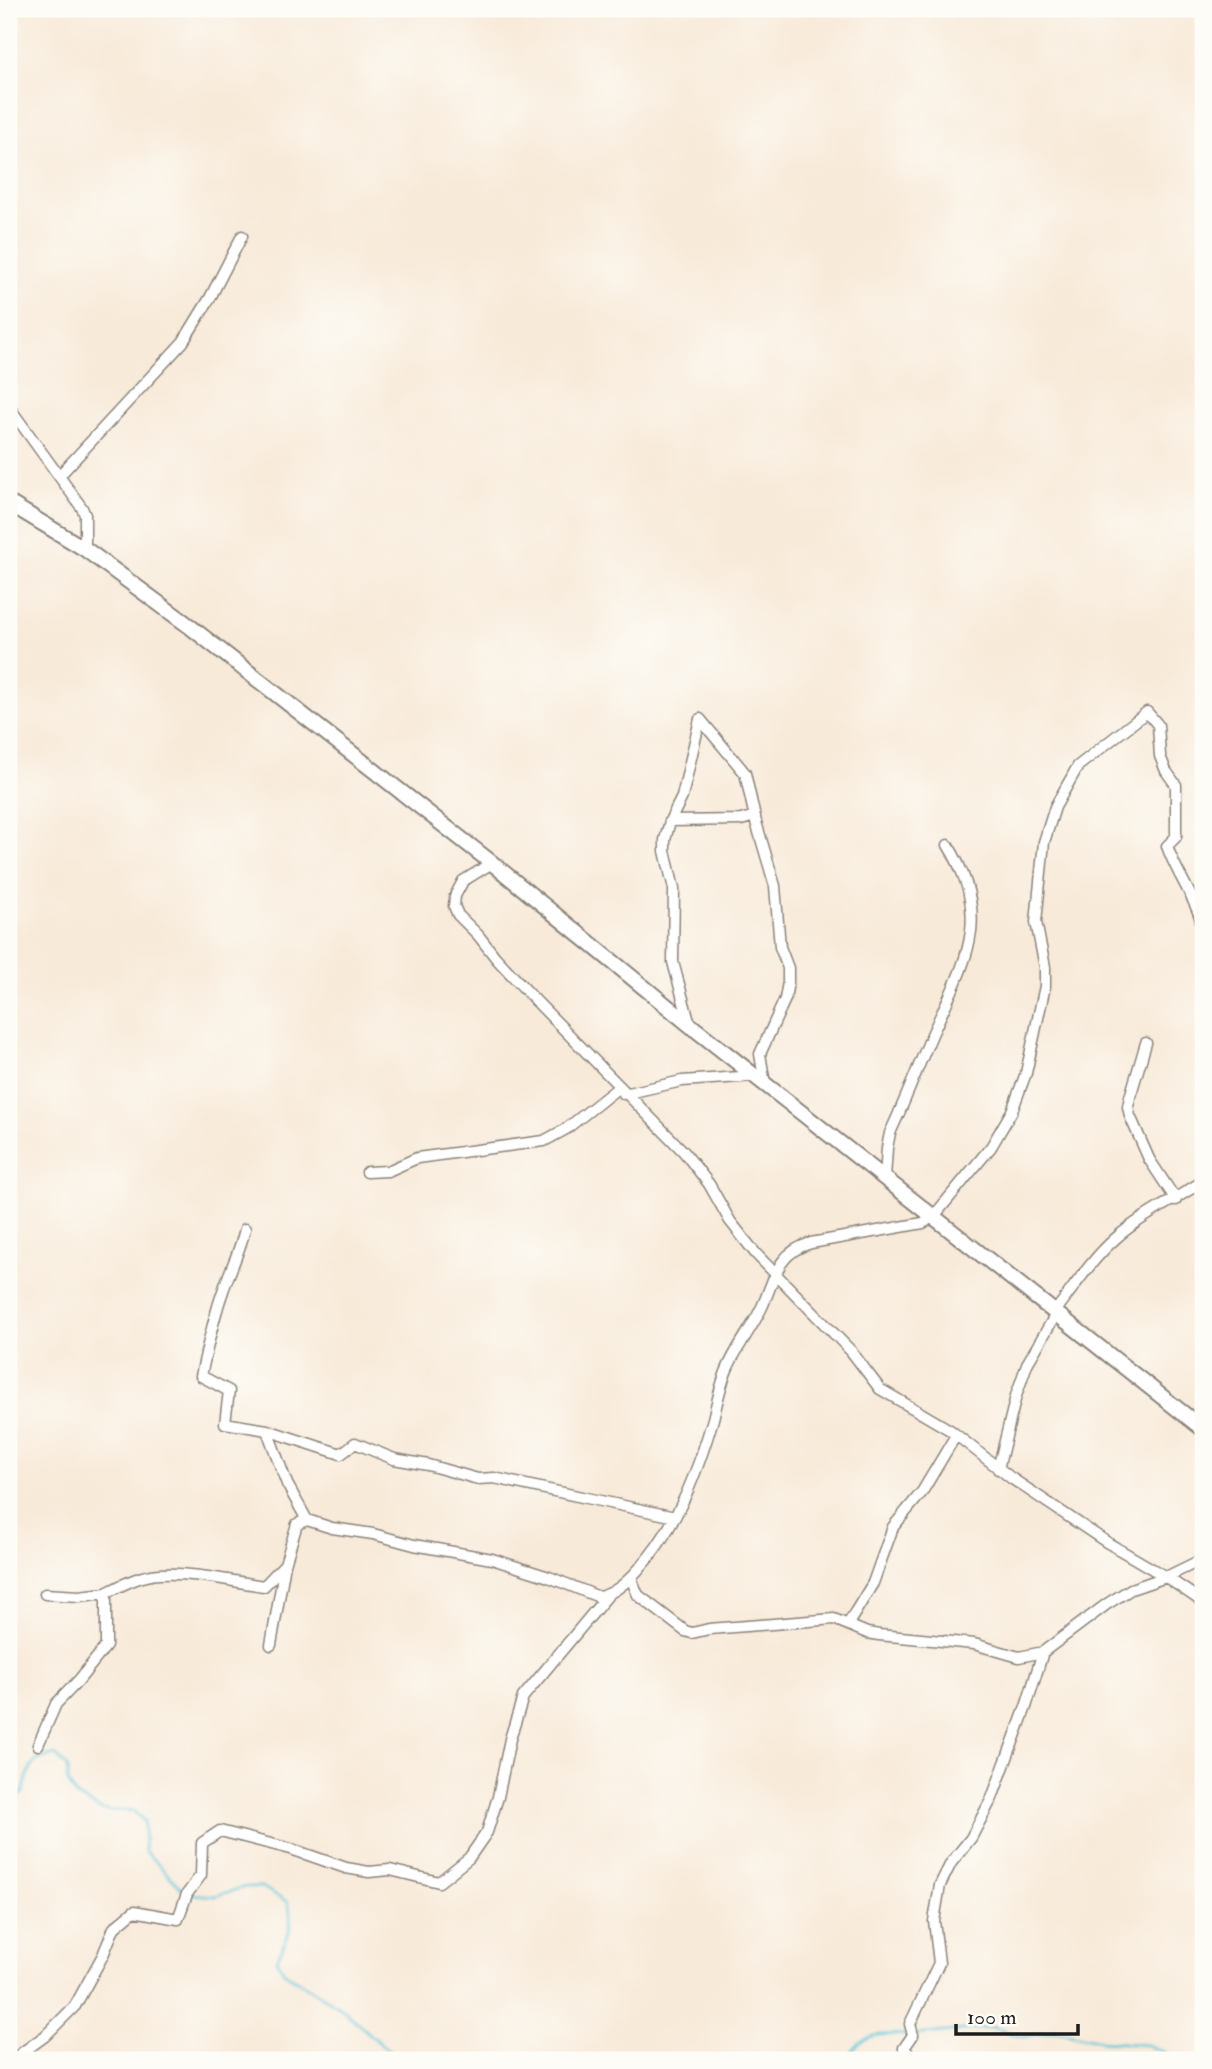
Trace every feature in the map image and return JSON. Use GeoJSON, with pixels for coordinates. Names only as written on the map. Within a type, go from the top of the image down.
{"type":"FeatureCollection","features":[{"type":"Feature","properties":{"kind":"main road"},"geometry":{"type":"LineString","coordinates":[[9,503],[85,550],[188,625],[1200,1426]]}},
{"type":"Feature","properties":{"kind":"street"},"geometry":{"type":"LineString","coordinates":[[59,476],[183,342],[210,298],[242,236]]}},
{"type":"Feature","properties":{"kind":"street"},"geometry":{"type":"LineString","coordinates":[[9,407],[85,515],[85,550]]}},
{"type":"Feature","properties":{"kind":"street"},"geometry":{"type":"LineString","coordinates":[[12,2060],[45,2036],[75,2006],[103,1955],[114,1928],[134,1911],[178,1919],[187,1894],[201,1875],[202,1843],[220,1831],[291,1849],[346,1868],[369,1872],[390,1870],[439,1882],[469,1858],[487,1832],[523,1697],[608,1595],[631,1578],[649,1558],[675,1517],[699,1464],[725,1374],[737,1346],[760,1310],[775,1273],[788,1254],[797,1247],[866,1231],[914,1226],[934,1216],[991,1147],[1012,1111],[1026,1073],[1045,986],[1045,967],[1036,922],[1044,842],[1055,807],[1079,766],[1147,712],[1158,725],[1157,745],[1160,756],[1176,785],[1176,837],[1167,846],[1173,865],[1182,877],[1199,914],[1203,936]]}},
{"type":"Feature","properties":{"kind":"street"},"geometry":{"type":"LineString","coordinates":[[367,1172],[388,1171],[417,1158],[544,1141],[622,1090],[682,1081],[760,1080],[760,1055],[785,999],[788,968],[780,947],[775,886],[745,773],[700,719],[682,797],[670,821],[665,840],[674,889],[673,962],[690,1025]]}},
{"type":"Feature","properties":{"kind":"street"},"geometry":{"type":"LineString","coordinates":[[670,821],[741,820],[755,816]]}},
{"type":"Feature","properties":{"kind":"street"},"geometry":{"type":"LineString","coordinates":[[885,1178],[890,1133],[962,972],[969,946],[972,904],[967,881],[948,845]]}},
{"type":"Feature","properties":{"kind":"street"},"geometry":{"type":"LineString","coordinates":[[492,863],[463,881],[455,897],[454,906],[458,915],[496,958],[684,1152],[709,1184],[730,1220],[775,1273],[851,1351],[880,1389],[956,1435],[999,1469],[1108,1543],[1203,1602]]}},
{"type":"Feature","properties":{"kind":"street"},"geometry":{"type":"LineString","coordinates":[[1146,1043],[1128,1107],[1149,1159],[1176,1200]]}},
{"type":"Feature","properties":{"kind":"street"},"geometry":{"type":"LineString","coordinates":[[999,1469],[1009,1423],[1027,1364],[1055,1313],[1096,1258],[1115,1239],[1130,1226],[1203,1181]]}},
{"type":"Feature","properties":{"kind":"street"},"geometry":{"type":"LineString","coordinates":[[245,1229],[241,1247],[223,1289],[201,1376],[229,1391],[225,1423],[267,1430],[341,1454],[355,1443],[394,1459],[428,1465],[457,1475],[478,1479],[494,1478],[675,1517]]}},
{"type":"Feature","properties":{"kind":"street"},"geometry":{"type":"LineString","coordinates":[[1200,1426],[1203,1404]]}},
{"type":"Feature","properties":{"kind":"street"},"geometry":{"type":"LineString","coordinates":[[267,1430],[287,1484],[307,1520]]}},
{"type":"Feature","properties":{"kind":"street"},"geometry":{"type":"LineString","coordinates":[[848,1623],[873,1583],[893,1527],[922,1492],[956,1435]]}},
{"type":"Feature","properties":{"kind":"street"},"geometry":{"type":"LineString","coordinates":[[271,1645],[285,1564],[297,1524],[307,1520],[332,1528],[492,1559],[549,1577],[599,1597],[608,1595]]}},
{"type":"Feature","properties":{"kind":"street"},"geometry":{"type":"LineString","coordinates":[[631,1578],[638,1595],[685,1632],[834,1619],[867,1633],[974,1644],[1019,1657],[1043,1652],[1119,1597],[1142,1584],[1166,1577],[1203,1559]]}},
{"type":"Feature","properties":{"kind":"street"},"geometry":{"type":"LineString","coordinates":[[45,1594],[79,1596],[106,1593],[132,1581],[157,1574],[208,1577],[264,1586],[285,1564]]}},
{"type":"Feature","properties":{"kind":"street"},"geometry":{"type":"LineString","coordinates":[[38,1745],[56,1704],[106,1646],[106,1593]]}},
{"type":"Feature","properties":{"kind":"street"},"geometry":{"type":"LineString","coordinates":[[913,2060],[904,2048],[913,2035],[910,2024],[939,1963],[934,1922],[940,1885],[945,1873],[971,1838],[992,1798],[1043,1652]]}},
{"type":"Feature","properties":{"kind":"waterway"},"geometry":{"type":"LineString","coordinates":[[9,1799],[23,1793],[29,1771],[35,1762],[56,1755],[67,1767],[68,1782],[76,1796],[102,1810],[133,1811],[144,1821],[145,1851],[184,1891]]}},
{"type":"Feature","properties":{"kind":"waterway"},"geometry":{"type":"LineString","coordinates":[[190,1894],[215,1896],[245,1887],[262,1887],[288,1902],[290,1926],[276,1961],[285,1973],[340,2007],[390,2052],[395,2060]]}},
{"type":"Feature","properties":{"kind":"waterway"},"geometry":{"type":"LineString","coordinates":[[915,2035],[991,2027],[1023,2037],[1055,2031],[1101,2041],[1147,2045],[1173,2060]]}},
{"type":"Feature","properties":{"kind":"waterway"},"geometry":{"type":"LineString","coordinates":[[848,2060],[858,2044],[872,2036],[908,2035]]}}]}
